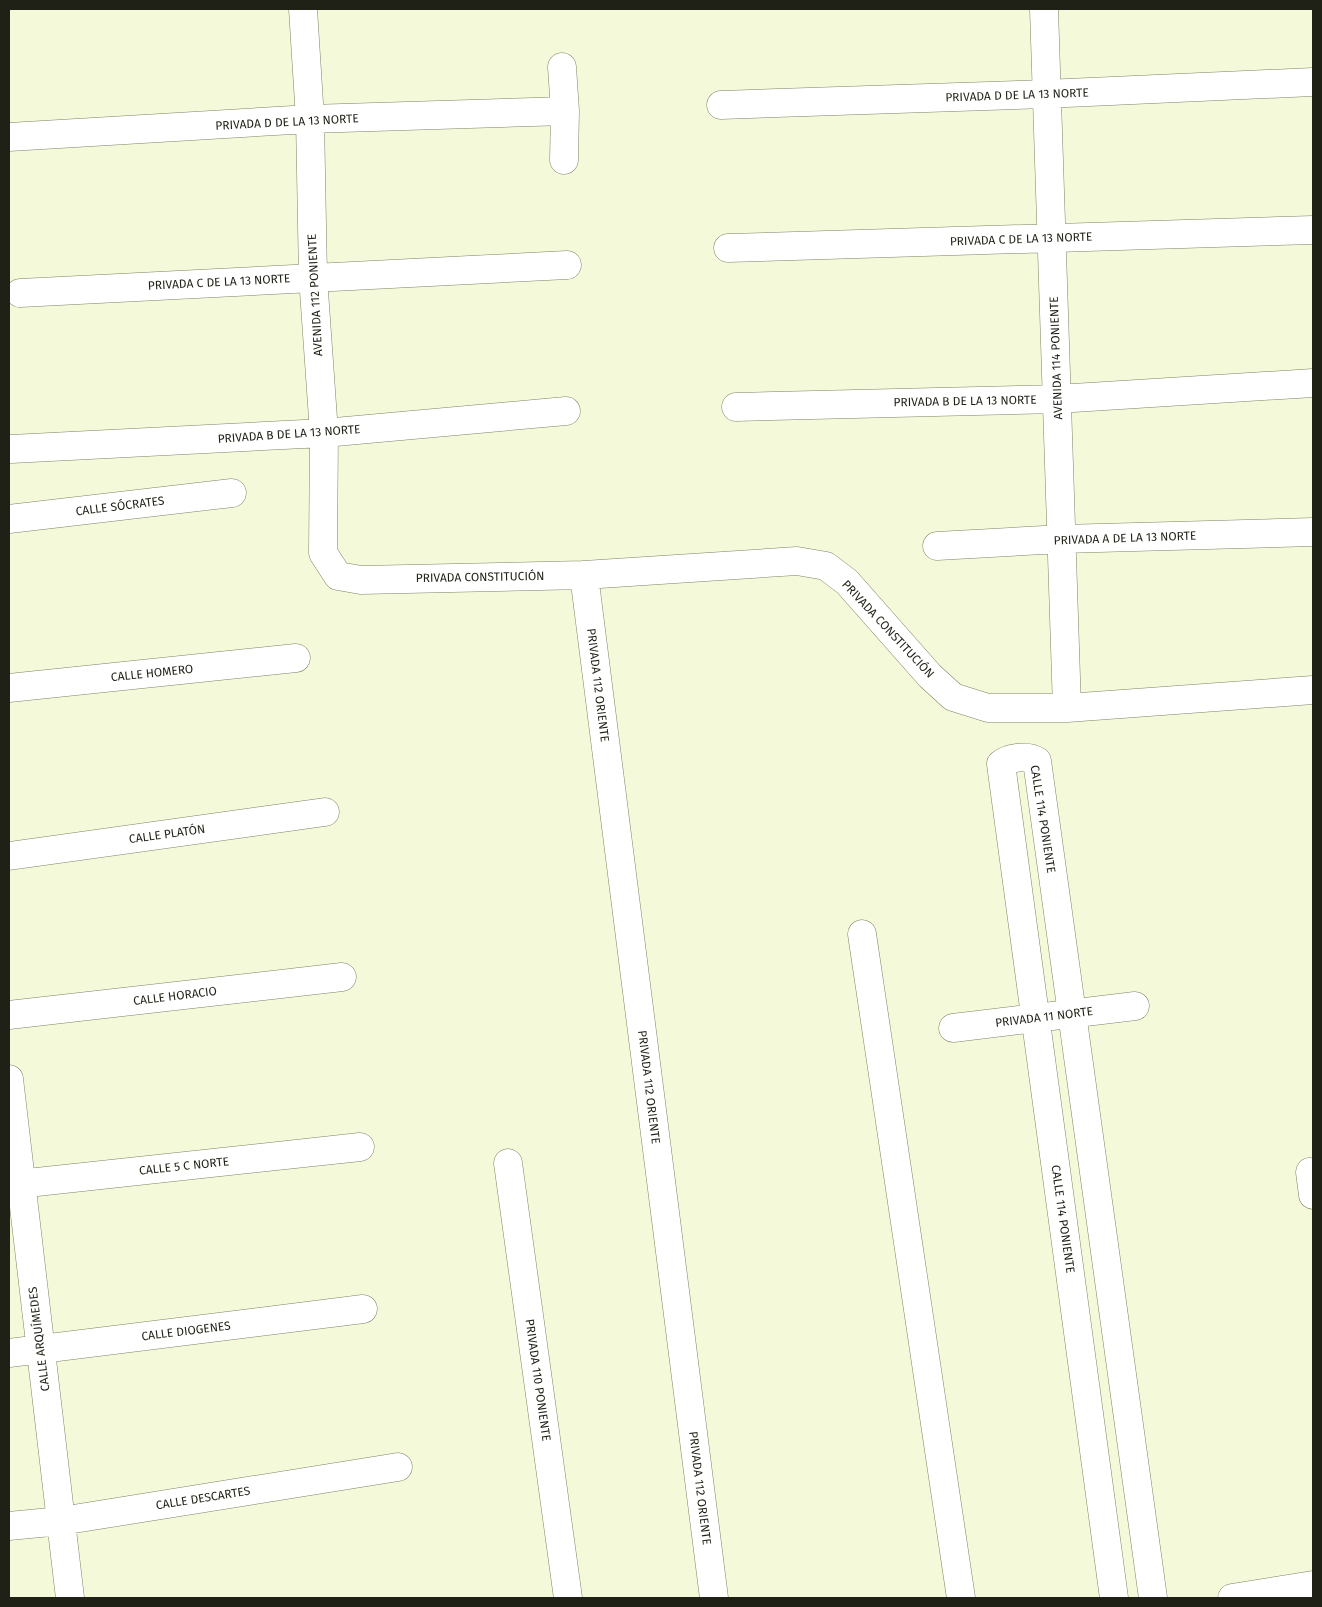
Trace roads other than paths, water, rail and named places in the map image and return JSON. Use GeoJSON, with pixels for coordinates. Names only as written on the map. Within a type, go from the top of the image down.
{"type":"FeatureCollection","features":[{"type":"Feature","properties":{"kind":"street","name":"AVENIDA 112 PONIENTE"},"geometry":{"type":"LineString","coordinates":[[303,9],[310,120],[313,277],[324,433],[323,553],[338,576]]}},
{"type":"Feature","properties":{"kind":"street","name":"AVENIDA 114 PONIENTE"},"geometry":{"type":"LineString","coordinates":[[1044,9],[1045,94],[1053,238],[1067,708]]}},
{"type":"Feature","properties":{"kind":"street"},"geometry":{"type":"LineString","coordinates":[[562,67],[566,111],[564,160]]}},
{"type":"Feature","properties":{"kind":"street","name":"PRIVADA D DE LA 13 NORTE"},"geometry":{"type":"LineString","coordinates":[[721,105],[1045,94],[1313,82]]}},
{"type":"Feature","properties":{"kind":"street","name":"PRIVADA D DE LA 13 NORTE"},"geometry":{"type":"LineString","coordinates":[[9,137],[310,120],[566,111]]}},
{"type":"Feature","properties":{"kind":"street","name":"PRIVADA C DE LA 13 NORTE"},"geometry":{"type":"LineString","coordinates":[[728,248],[1313,230]]}},
{"type":"Feature","properties":{"kind":"street","name":"PRIVADA C DE LA 13 NORTE"},"geometry":{"type":"LineString","coordinates":[[20,293],[567,265]]}},
{"type":"Feature","properties":{"kind":"street","name":"PRIVADA B DE LA 13 NORTE"},"geometry":{"type":"LineString","coordinates":[[736,407],[1057,399],[1313,383]]}},
{"type":"Feature","properties":{"kind":"street","name":"PRIVADA B DE LA 13 NORTE"},"geometry":{"type":"LineString","coordinates":[[11,449],[324,433],[566,411]]}},
{"type":"Feature","properties":{"kind":"street","name":"CALLE SÓCRATES"},"geometry":{"type":"LineString","coordinates":[[9,519],[232,493]]}},
{"type":"Feature","properties":{"kind":"street","name":"PRIVADA A DE LA 13 NORTE"},"geometry":{"type":"LineString","coordinates":[[937,546],[1062,539],[1313,532]]}},
{"type":"Feature","properties":{"kind":"street","name":"PRIVADA CONSTITUCIÓN"},"geometry":{"type":"LineString","coordinates":[[338,576],[361,580],[584,575],[797,561],[826,566],[847,582],[930,676],[953,697],[988,708],[1067,708],[1313,690]]}},
{"type":"Feature","properties":{"kind":"street","name":"PRIVADA 112 ORIENTE"},"geometry":{"type":"LineString","coordinates":[[584,575],[714,1598]]}},
{"type":"Feature","properties":{"kind":"street","name":"CALLE HOMERO"},"geometry":{"type":"LineString","coordinates":[[9,688],[296,658]]}},
{"type":"Feature","properties":{"kind":"street","name":"CALLE 114 PONIENTE"},"geometry":{"type":"LineString","coordinates":[[1114,1598],[1001,764],[1006,760],[1031,758],[1037,761],[1153,1598]]}},
{"type":"Feature","properties":{"kind":"street","name":"CALLE PLATÓN"},"geometry":{"type":"LineString","coordinates":[[9,856],[325,812]]}},
{"type":"Feature","properties":{"kind":"street"},"geometry":{"type":"LineString","coordinates":[[862,934],[961,1598]]}},
{"type":"Feature","properties":{"kind":"street","name":"CALLE HORACIO"},"geometry":{"type":"LineString","coordinates":[[9,1015],[342,977]]}},
{"type":"Feature","properties":{"kind":"street","name":"PRIVADA 11 NORTE"},"geometry":{"type":"LineString","coordinates":[[953,1028],[1135,1006]]}},
{"type":"Feature","properties":{"kind":"street","name":"CALLE ARQUÍMEDES"},"geometry":{"type":"LineString","coordinates":[[9,1079],[14,1184],[41,1349],[70,1598]]}},
{"type":"Feature","properties":{"kind":"street","name":"CALLE 5 C NORTE"},"geometry":{"type":"LineString","coordinates":[[14,1184],[360,1147]]}},
{"type":"Feature","properties":{"kind":"street"},"geometry":{"type":"LineString","coordinates":[[1056,1168],[1092,1161]]}},
{"type":"Feature","properties":{"kind":"street","name":"PRIVADA 110 PONIENTE"},"geometry":{"type":"LineString","coordinates":[[508,1163],[568,1598]]}},
{"type":"Feature","properties":{"kind":"street","name":"CALLE DIOGENES"},"geometry":{"type":"LineString","coordinates":[[9,1353],[362,1309]]}},
{"type":"Feature","properties":{"kind":"street"},"geometry":{"type":"LineString","coordinates":[[1081,1351],[1118,1346]]}},
{"type":"Feature","properties":{"kind":"street","name":"CALLE DESCARTES"},"geometry":{"type":"LineString","coordinates":[[9,1526],[61,1521],[398,1467]]}},
{"type":"Feature","properties":{"kind":"street"},"geometry":{"type":"LineString","coordinates":[[1232,1598],[1311,1590]]}}]}
